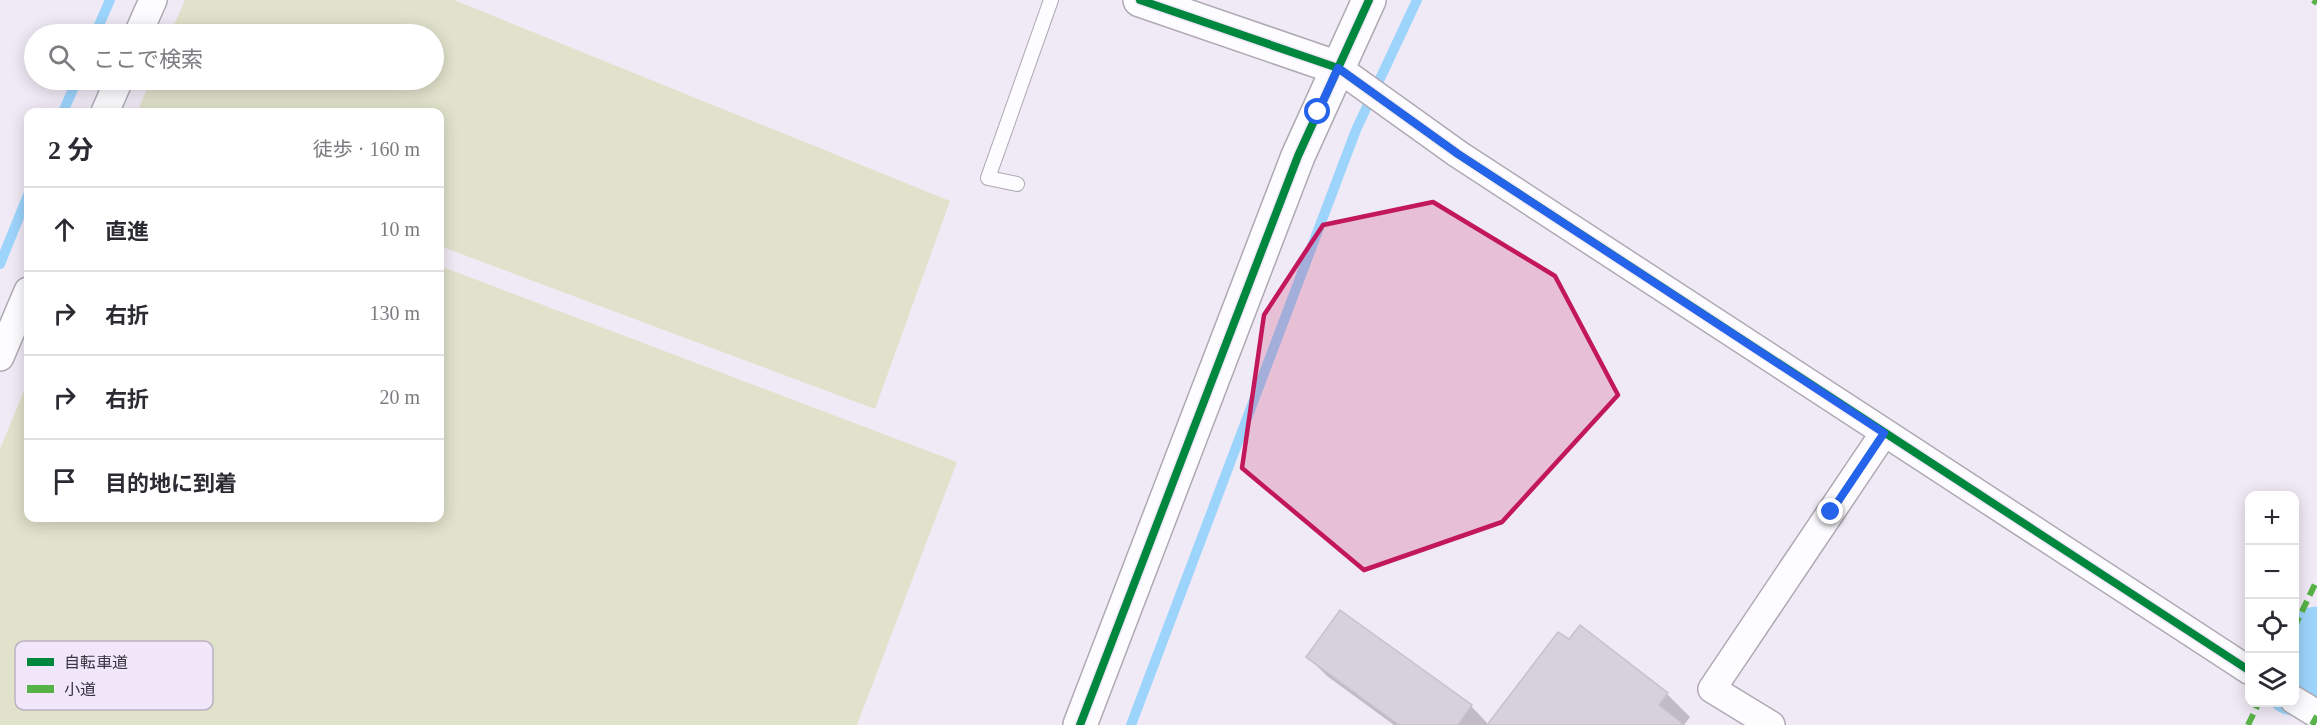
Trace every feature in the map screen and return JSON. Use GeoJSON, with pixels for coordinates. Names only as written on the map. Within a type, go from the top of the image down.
{"type":"FeatureCollection","features":[{"type":"Feature","properties":{"kind":"street"},"geometry":{"type":"LineString","coordinates":[[142,24],[153,0]]}},
{"type":"Feature","properties":{"kind":"street"},"geometry":{"type":"LineString","coordinates":[[1140,0],[1346,74],[1458,154],[2245,668]]}},
{"type":"Feature","properties":{"kind":"street"},"geometry":{"type":"LineString","coordinates":[[1080,725],[1298,156],[1346,74],[1370,0]]}},
{"type":"Feature","properties":{"kind":"street"},"geometry":{"type":"LineString","coordinates":[[107,108],[115,90]]}},
{"type":"Feature","properties":{"kind":"street"},"geometry":{"type":"LineString","coordinates":[[0,357],[24,300]]}},
{"type":"Feature","properties":{"kind":"street"},"geometry":{"type":"LineString","coordinates":[[1771,725],[1712,689],[1884,433]]}},
{"type":"Feature","properties":{"kind":"street"},"geometry":{"type":"LineString","coordinates":[[2299,703],[2317,714]]}},
{"type":"Feature","properties":{"kind":"lane"},"geometry":{"type":"LineString","coordinates":[[1017,184],[988,178],[1050,0]]}},
{"type":"Feature","properties":{"kind":"highlighted area"},"geometry":{"type":"Polygon","coordinates":[[[1433,202],[1555,276],[1618,395],[1502,522],[1364,570],[1242,468],[1264,315],[1323,225],[1433,202]]]}},
{"type":"Feature","properties":{"kind":"green space"},"geometry":{"type":"Polygon","coordinates":[[[185,0],[454,0],[950,201],[875,409],[444,247],[444,108],[139,108],[147,90],[444,90],[444,24],[174,24],[185,0]]]}},
{"type":"Feature","properties":{"kind":"green space"},"geometry":{"type":"Polygon","coordinates":[[[444,268],[957,462],[857,725],[0,725],[0,449],[24,391],[24,522],[444,522],[444,268]]]}},
{"type":"Feature","properties":{"kind":"building"},"geometry":{"type":"Polygon","coordinates":[[[1340,610],[1472,705],[1458,725],[1399,725],[1306,657],[1340,610]]]}},
{"type":"Feature","properties":{"kind":"building"},"geometry":{"type":"Polygon","coordinates":[[[1580,625],[1668,693],[1659,705],[1682,723],[1680,725],[1487,725],[1558,632],[1569,639],[1580,625]]]}},
{"type":"Feature","properties":{"kind":"waterway"},"geometry":{"type":"LineString","coordinates":[[99,24],[110,0]]}},
{"type":"Feature","properties":{"kind":"waterway"},"geometry":{"type":"LineString","coordinates":[[1131,725],[1356,130],[1417,0]]}},
{"type":"Feature","properties":{"kind":"waterway"},"geometry":{"type":"LineString","coordinates":[[65,108],[73,90]]}},
{"type":"Feature","properties":{"kind":"waterway"},"geometry":{"type":"LineString","coordinates":[[0,264],[24,205]]}},
{"type":"Feature","properties":{"kind":"waterway"},"geometry":{"type":"LineString","coordinates":[[2299,674],[2317,638]]}},
{"type":"Feature","properties":{"kind":"marked path"},"geometry":{"type":"LineString","coordinates":[[2313,0],[2317,3]]}},
{"type":"Feature","properties":{"kind":"marked path"},"geometry":{"type":"LineString","coordinates":[[2299,618],[2317,580]]}},
{"type":"Feature","properties":{"kind":"marked path"},"geometry":{"type":"LineString","coordinates":[[2248,725],[2257,707]]}},
{"type":"Feature","properties":{"kind":"marked path"},"geometry":{"type":"LineString","coordinates":[[2312,725],[2317,716]]}},
{"type":"Feature","properties":{"kind":"cycle path"},"geometry":{"type":"LineString","coordinates":[[1140,0],[1338,68],[1458,154],[2245,668]]}},
{"type":"Feature","properties":{"kind":"cycle path"},"geometry":{"type":"LineString","coordinates":[[1080,725],[1298,156],[1369,0]]}},
{"type":"Feature","properties":{"kind":"route"},"geometry":{"type":"LineString","coordinates":[[1318,112],[1338,68],[1458,154],[1884,433],[1831,512]]}}]}
